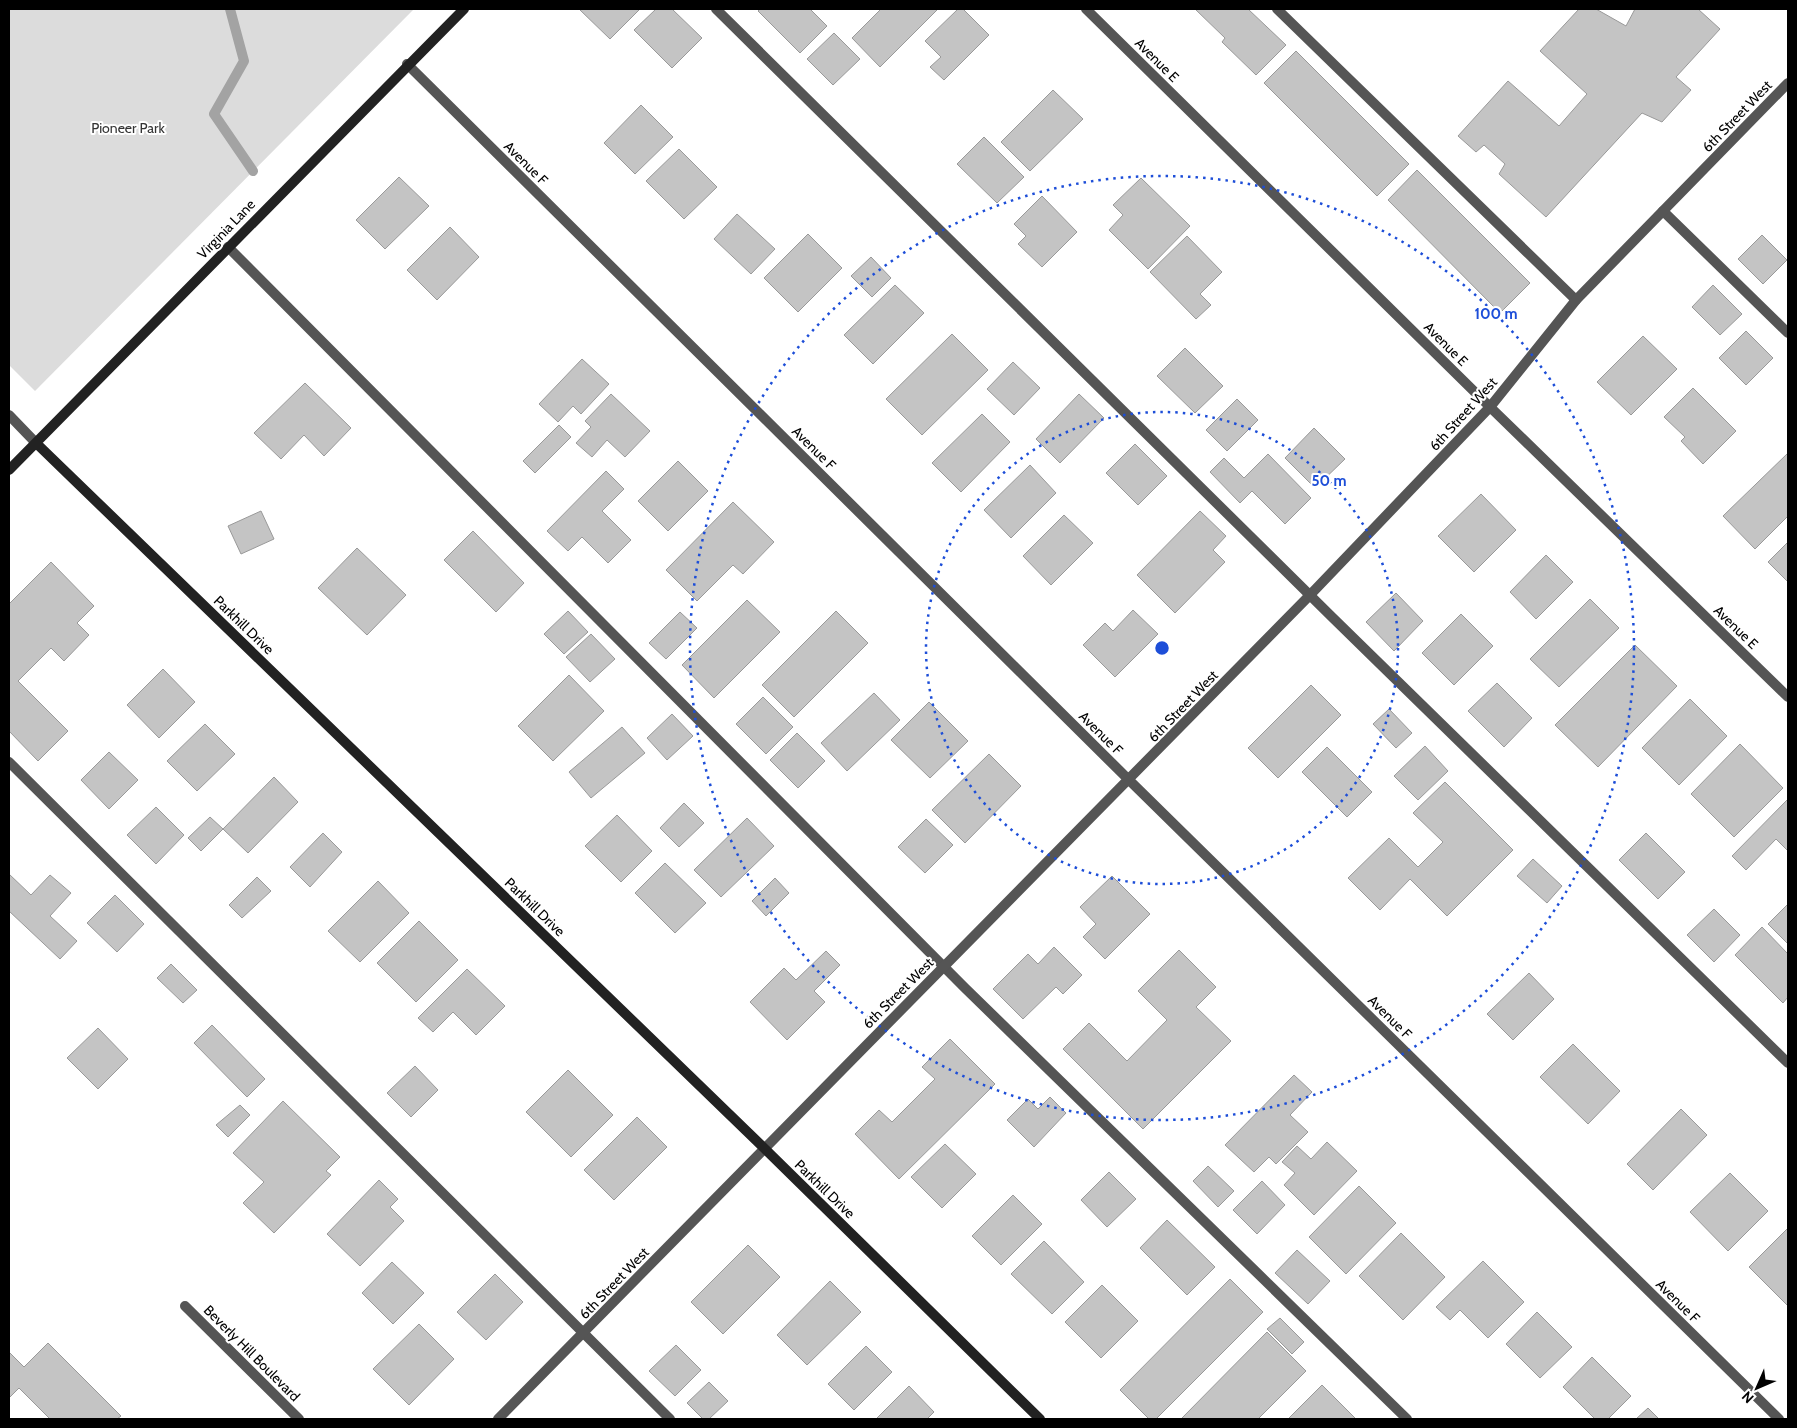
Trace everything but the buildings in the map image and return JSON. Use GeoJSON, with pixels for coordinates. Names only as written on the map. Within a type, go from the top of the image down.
{"type":"FeatureCollection","features":[{"type":"Feature","properties":{"kind":"street","name":"Virginia Lane"},"geometry":{"type":"LineString","coordinates":[[9,470],[407,64],[464,9]]}},
{"type":"Feature","properties":{"kind":"street"},"geometry":{"type":"LineString","coordinates":[[716,9],[1310,595],[1788,1062]]}},
{"type":"Feature","properties":{"kind":"street","name":"Avenue E"},"geometry":{"type":"LineString","coordinates":[[1086,9],[1788,697]]}},
{"type":"Feature","properties":{"kind":"street"},"geometry":{"type":"LineString","coordinates":[[1277,9],[1576,300]]}},
{"type":"Feature","properties":{"kind":"street","name":"Avenue F"},"geometry":{"type":"LineString","coordinates":[[407,64],[1129,780],[1779,1419]]}},
{"type":"Feature","properties":{"kind":"street","name":"6th Street West"},"geometry":{"type":"LineString","coordinates":[[498,1419],[583,1335],[764,1148],[1310,595],[1490,407],[1576,300],[1788,83]]}},
{"type":"Feature","properties":{"kind":"street"},"geometry":{"type":"LineString","coordinates":[[1663,211],[1788,333]]}},
{"type":"Feature","properties":{"kind":"street"},"geometry":{"type":"LineString","coordinates":[[228,247],[943,966],[1407,1419]]}},
{"type":"Feature","properties":{"kind":"street","name":"Parkhill Drive"},"geometry":{"type":"LineString","coordinates":[[9,415],[764,1148],[1040,1419]]}},
{"type":"Feature","properties":{"kind":"street"},"geometry":{"type":"LineString","coordinates":[[9,762],[583,1335],[670,1419]]}},
{"type":"Feature","properties":{"kind":"street","name":"Beverly Hill Boulevard"},"geometry":{"type":"LineString","coordinates":[[185,1306],[299,1419]]}},
{"type":"Feature","properties":{"kind":"green space","name":"Pioneer Park"},"geometry":{"type":"Polygon","coordinates":[[[9,9],[414,9],[35,391],[9,365],[9,9]]]}},
{"type":"Feature","properties":{"kind":"waterway"},"geometry":{"type":"LineString","coordinates":[[230,9],[244,61],[214,114],[253,171]]}}]}
